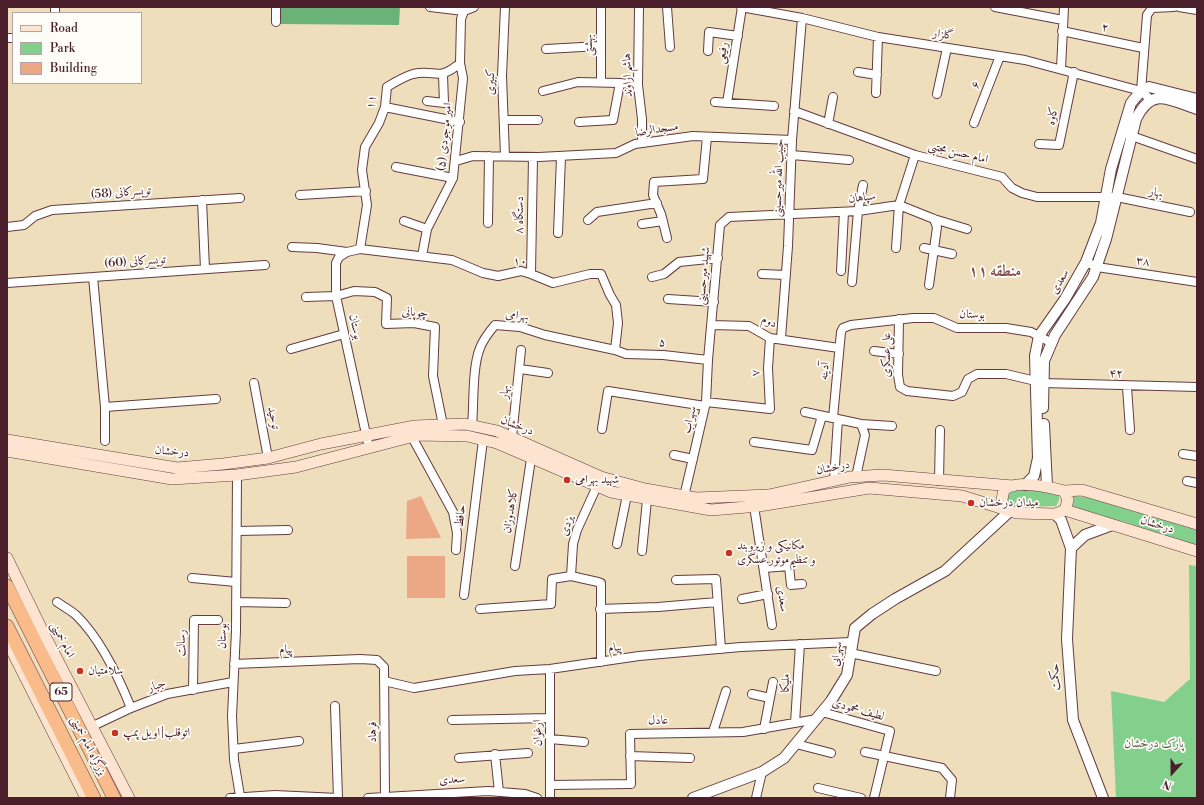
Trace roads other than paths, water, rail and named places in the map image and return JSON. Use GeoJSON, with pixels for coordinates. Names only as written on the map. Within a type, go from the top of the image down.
{"type":"FeatureCollection","features":[{"type":"Feature","properties":{"kind":"highway","name":"بزرگراه امام خمینی"},"geometry":{"type":"LineString","coordinates":[[7,586],[114,798]]}},
{"type":"Feature","properties":{"kind":"highway","name":"بزرگراه امام خمینی"},"geometry":{"type":"LineString","coordinates":[[7,626],[94,798]]}},
{"type":"Feature","properties":{"kind":"main road","name":"درخشان"},"geometry":{"type":"LineString","coordinates":[[7,440],[177,468],[268,458],[321,444],[414,426],[444,430],[497,443],[531,459],[597,486],[647,500],[683,501],[696,498],[721,499],[769,495],[856,477],[883,475],[1013,486]]}},
{"type":"Feature","properties":{"kind":"main road","name":"درخشان"},"geometry":{"type":"LineString","coordinates":[[7,451],[172,479],[237,475],[296,467],[418,435],[472,426],[497,431],[601,477],[711,510],[754,506],[869,488],[962,496],[1006,509]]}},
{"type":"Feature","properties":{"kind":"main road"},"geometry":{"type":"LineString","coordinates":[[1025,485],[1047,486],[1064,491],[1068,500],[1060,512],[1037,514],[1006,509],[1002,499],[1004,490],[1013,486],[1025,485]]}},
{"type":"Feature","properties":{"kind":"main road","name":"درخشان"},"geometry":{"type":"LineString","coordinates":[[1064,491],[1082,490],[1197,524]]}},
{"type":"Feature","properties":{"kind":"main road","name":"درخشان"},"geometry":{"type":"LineString","coordinates":[[1060,512],[1112,525],[1197,551]]}},
{"type":"Feature","properties":{"kind":"main road","name":"امام خمینی"},"geometry":{"type":"LineString","coordinates":[[7,558],[44,634],[129,798]]}},
{"type":"Feature","properties":{"kind":"main road"},"geometry":{"type":"LineString","coordinates":[[7,641],[86,798]]}},
{"type":"Feature","properties":{"kind":"street"},"geometry":{"type":"LineString","coordinates":[[276,7],[276,22]]}},
{"type":"Feature","properties":{"kind":"street"},"geometry":{"type":"LineString","coordinates":[[430,7],[464,11],[474,7]]}},
{"type":"Feature","properties":{"kind":"street","name":"کبیری"},"geometry":{"type":"LineString","coordinates":[[505,7],[502,76],[505,156]]}},
{"type":"Feature","properties":{"kind":"street","name":"بهشتی"},"geometry":{"type":"LineString","coordinates":[[601,7],[601,82]]}},
{"type":"Feature","properties":{"kind":"street","name":"هاشم اراوند"},"geometry":{"type":"LineString","coordinates":[[639,7],[638,86],[642,119],[642,143]]}},
{"type":"Feature","properties":{"kind":"street"},"geometry":{"type":"LineString","coordinates":[[667,7],[670,47]]}},
{"type":"Feature","properties":{"kind":"street","name":"گلزار"},"geometry":{"type":"LineString","coordinates":[[742,7],[802,18],[878,37],[1025,60],[1141,91]]}},
{"type":"Feature","properties":{"kind":"street","name":"رفیعی"},"geometry":{"type":"LineString","coordinates":[[727,103],[742,7]]}},
{"type":"Feature","properties":{"kind":"street"},"geometry":{"type":"LineString","coordinates":[[995,7],[1063,20]]}},
{"type":"Feature","properties":{"kind":"street"},"geometry":{"type":"LineString","coordinates":[[1061,69],[1064,7]]}},
{"type":"Feature","properties":{"kind":"street"},"geometry":{"type":"LineString","coordinates":[[1141,91],[1143,48],[1147,14],[1152,8],[1174,7]]}},
{"type":"Feature","properties":{"kind":"street"},"geometry":{"type":"LineString","coordinates":[[1179,7],[1197,10]]}},
{"type":"Feature","properties":{"kind":"street"},"geometry":{"type":"LineString","coordinates":[[427,101],[444,103],[443,75],[460,63],[461,19],[464,11]]}},
{"type":"Feature","properties":{"kind":"street","name":"حبیب الله میرحسینی"},"geometry":{"type":"LineString","coordinates":[[781,338],[790,215],[792,140],[802,18]]}},
{"type":"Feature","properties":{"kind":"street","name":"۲"},"geometry":{"type":"LineString","coordinates":[[1062,31],[1143,48]]}},
{"type":"Feature","properties":{"kind":"street"},"geometry":{"type":"LineString","coordinates":[[708,51],[709,32],[738,36]]}},
{"type":"Feature","properties":{"kind":"street"},"geometry":{"type":"LineString","coordinates":[[876,93],[878,37]]}},
{"type":"Feature","properties":{"kind":"street"},"geometry":{"type":"LineString","coordinates":[[546,49],[600,46]]}},
{"type":"Feature","properties":{"kind":"street"},"geometry":{"type":"LineString","coordinates":[[937,94],[946,48]]}},
{"type":"Feature","properties":{"kind":"street","name":"۶"},"geometry":{"type":"LineString","coordinates":[[974,123],[1000,56]]}},
{"type":"Feature","properties":{"kind":"street","name":"امیر موجودی (۵)"},"geometry":{"type":"LineString","coordinates":[[422,256],[427,229],[453,178],[464,78],[460,63]]}},
{"type":"Feature","properties":{"kind":"street"},"geometry":{"type":"LineString","coordinates":[[858,72],[876,75]]}},
{"type":"Feature","properties":{"kind":"street","name":"کاوه"},"geometry":{"type":"LineString","coordinates":[[1039,144],[1059,145],[1074,72]]}},
{"type":"Feature","properties":{"kind":"street","name":"۱۱"},"geometry":{"type":"LineString","coordinates":[[360,249],[367,205],[362,170],[365,147],[379,123],[385,107],[387,87],[399,79],[413,74],[443,75]]}},
{"type":"Feature","properties":{"kind":"street"},"geometry":{"type":"LineString","coordinates":[[543,91],[578,82],[620,83],[638,86]]}},
{"type":"Feature","properties":{"kind":"street"},"geometry":{"type":"LineString","coordinates":[[579,122],[613,120],[620,83]]}},
{"type":"Feature","properties":{"kind":"street"},"geometry":{"type":"LineString","coordinates":[[1141,91],[1149,87],[1197,99]]}},
{"type":"Feature","properties":{"kind":"street"},"geometry":{"type":"LineString","coordinates":[[1141,91],[1150,99],[1160,98],[1197,109]]}},
{"type":"Feature","properties":{"kind":"street","name":"سعدی"},"geometry":{"type":"LineString","coordinates":[[1047,486],[1042,398],[1035,356],[1039,336],[1065,300],[1086,262],[1101,223],[1111,169],[1121,133],[1131,104],[1141,91]]}},
{"type":"Feature","properties":{"kind":"street"},"geometry":{"type":"LineString","coordinates":[[828,124],[833,97]]}},
{"type":"Feature","properties":{"kind":"street","name":"سعدی"},"geometry":{"type":"LineString","coordinates":[[1025,485],[1034,476],[1038,458],[1039,382],[1044,361],[1055,335],[1094,277],[1117,197],[1132,135],[1141,108],[1150,99]]}},
{"type":"Feature","properties":{"kind":"street"},"geometry":{"type":"LineString","coordinates":[[715,102],[774,106]]}},
{"type":"Feature","properties":{"kind":"street"},"geometry":{"type":"LineString","coordinates":[[385,107],[460,122]]}},
{"type":"Feature","properties":{"kind":"street","name":"امام حسن مجتبی"},"geometry":{"type":"LineString","coordinates":[[794,112],[915,155],[997,175],[1002,177],[1012,188],[1037,197],[1117,197]]}},
{"type":"Feature","properties":{"kind":"street"},"geometry":{"type":"LineString","coordinates":[[504,120],[538,120]]}},
{"type":"Feature","properties":{"kind":"street"},"geometry":{"type":"LineString","coordinates":[[1121,133],[1132,135],[1197,159]]}},
{"type":"Feature","properties":{"kind":"street","name":"مسجدالرضا"},"geometry":{"type":"LineString","coordinates":[[456,160],[473,156],[561,157],[616,153],[635,144],[693,136],[792,140]]}},
{"type":"Feature","properties":{"kind":"street"},"geometry":{"type":"LineString","coordinates":[[667,238],[663,220],[653,195],[654,182],[703,179],[707,137]]}},
{"type":"Feature","properties":{"kind":"street"},"geometry":{"type":"LineString","coordinates":[[792,155],[849,160]]}},
{"type":"Feature","properties":{"kind":"street"},"geometry":{"type":"LineString","coordinates":[[896,248],[899,205],[915,155]]}},
{"type":"Feature","properties":{"kind":"street"},"geometry":{"type":"LineString","coordinates":[[488,223],[490,156]]}},
{"type":"Feature","properties":{"kind":"street","name":"۸ دستگاه"},"geometry":{"type":"LineString","coordinates":[[531,274],[533,157]]}},
{"type":"Feature","properties":{"kind":"street"},"geometry":{"type":"LineString","coordinates":[[558,233],[561,157]]}},
{"type":"Feature","properties":{"kind":"street"},"geometry":{"type":"LineString","coordinates":[[396,167],[453,178]]}},
{"type":"Feature","properties":{"kind":"street"},"geometry":{"type":"LineString","coordinates":[[852,282],[858,212],[863,185]]}},
{"type":"Feature","properties":{"kind":"street"},"geometry":{"type":"LineString","coordinates":[[300,195],[366,191]]}},
{"type":"Feature","properties":{"kind":"street","name":"بهار"},"geometry":{"type":"LineString","coordinates":[[1117,197],[1190,212]]}},
{"type":"Feature","properties":{"kind":"street","name":"تویسرکانی (58)"},"geometry":{"type":"LineString","coordinates":[[7,227],[24,225],[35,216],[52,210],[240,198]]}},
{"type":"Feature","properties":{"kind":"street"},"geometry":{"type":"LineString","coordinates":[[202,200],[205,269]]}},
{"type":"Feature","properties":{"kind":"street"},"geometry":{"type":"LineString","coordinates":[[588,220],[597,212],[657,203]]}},
{"type":"Feature","properties":{"kind":"street"},"geometry":{"type":"LineString","coordinates":[[899,205],[934,219],[967,229]]}},
{"type":"Feature","properties":{"kind":"street","name":"سپاهان"},"geometry":{"type":"LineString","coordinates":[[790,215],[858,212],[899,205]]}},
{"type":"Feature","properties":{"kind":"street"},"geometry":{"type":"LineString","coordinates":[[841,272],[844,212]]}},
{"type":"Feature","properties":{"kind":"street","name":"شهید میرحسینی"},"geometry":{"type":"LineString","coordinates":[[706,404],[708,360],[720,225],[729,217],[790,215]]}},
{"type":"Feature","properties":{"kind":"street"},"geometry":{"type":"LineString","coordinates":[[929,285],[937,227],[934,219]]}},
{"type":"Feature","properties":{"kind":"street"},"geometry":{"type":"LineString","coordinates":[[642,224],[663,220]]}},
{"type":"Feature","properties":{"kind":"street"},"geometry":{"type":"LineString","coordinates":[[404,222],[427,229]]}},
{"type":"Feature","properties":{"kind":"street"},"geometry":{"type":"LineString","coordinates":[[292,248],[317,248],[347,252],[360,249]]}},
{"type":"Feature","properties":{"kind":"street"},"geometry":{"type":"LineString","coordinates":[[924,248],[952,254]]}},
{"type":"Feature","properties":{"kind":"street","name":"۱۰"},"geometry":{"type":"LineString","coordinates":[[360,249],[452,260],[483,273],[498,276],[521,272],[531,274],[553,283],[590,274],[601,274],[610,295],[616,304],[618,323],[615,350]]}},
{"type":"Feature","properties":{"kind":"street","name":"بوستان"},"geometry":{"type":"LineString","coordinates":[[347,252],[339,257],[336,264],[336,296],[369,448]]}},
{"type":"Feature","properties":{"kind":"street"},"geometry":{"type":"LineString","coordinates":[[652,277],[664,274],[679,262],[718,258]]}},
{"type":"Feature","properties":{"kind":"street","name":"۳۸"},"geometry":{"type":"LineString","coordinates":[[1086,262],[1097,267],[1197,282]]}},
{"type":"Feature","properties":{"kind":"street","name":"تویسرکانی (60)"},"geometry":{"type":"LineString","coordinates":[[7,283],[265,265]]}},
{"type":"Feature","properties":{"kind":"street"},"geometry":{"type":"LineString","coordinates":[[762,274],[786,275]]}},
{"type":"Feature","properties":{"kind":"street"},"geometry":{"type":"LineString","coordinates":[[93,277],[105,407],[105,441]]}},
{"type":"Feature","properties":{"kind":"street","name":"چوپانی"},"geometry":{"type":"LineString","coordinates":[[336,296],[354,291],[375,292],[387,298],[386,324],[414,323],[435,327],[433,376],[444,430]]}},
{"type":"Feature","properties":{"kind":"street"},"geometry":{"type":"LineString","coordinates":[[306,297],[336,296]]}},
{"type":"Feature","properties":{"kind":"street"},"geometry":{"type":"LineString","coordinates":[[668,299],[714,302]]}},
{"type":"Feature","properties":{"kind":"street","name":"بوستان"},"geometry":{"type":"LineString","coordinates":[[843,328],[851,325],[899,319],[934,318],[957,328],[1006,328],[1031,332],[1052,343]]}},
{"type":"Feature","properties":{"kind":"street","name":"علی عسکری"},"geometry":{"type":"LineString","coordinates":[[899,319],[898,375],[900,387],[907,391],[953,396],[962,392],[968,379],[977,374],[1006,374],[1039,382]]}},
{"type":"Feature","properties":{"kind":"street","name":"دوم"},"geometry":{"type":"LineString","coordinates":[[712,325],[749,326],[770,338],[781,338],[839,348]]}},
{"type":"Feature","properties":{"kind":"street","name":"بهرامی"},"geometry":{"type":"LineString","coordinates":[[472,426],[479,350],[487,334],[495,326],[520,326],[545,334],[615,350]]}},
{"type":"Feature","properties":{"kind":"street","name":"آدینه"},"geometry":{"type":"LineString","coordinates":[[834,481],[835,418],[839,348],[843,328]]}},
{"type":"Feature","properties":{"kind":"street"},"geometry":{"type":"LineString","coordinates":[[291,349],[344,334]]}},
{"type":"Feature","properties":{"kind":"street","name":"۷"},"geometry":{"type":"LineString","coordinates":[[770,338],[768,368],[770,409]]}},
{"type":"Feature","properties":{"kind":"street","name":"بهار"},"geometry":{"type":"LineString","coordinates":[[512,438],[522,350]]}},
{"type":"Feature","properties":{"kind":"street","name":"۵"},"geometry":{"type":"LineString","coordinates":[[615,350],[626,354],[663,355],[708,360]]}},
{"type":"Feature","properties":{"kind":"street"},"geometry":{"type":"LineString","coordinates":[[874,350],[899,354]]}},
{"type":"Feature","properties":{"kind":"street"},"geometry":{"type":"LineString","coordinates":[[520,369],[548,373]]}},
{"type":"Feature","properties":{"kind":"street","name":"۴۲"},"geometry":{"type":"LineString","coordinates":[[1039,382],[1127,387],[1197,387]]}},
{"type":"Feature","properties":{"kind":"street","name":"توحید"},"geometry":{"type":"LineString","coordinates":[[254,383],[268,458]]}},
{"type":"Feature","properties":{"kind":"street"},"geometry":{"type":"LineString","coordinates":[[1127,387],[1130,430]]}},
{"type":"Feature","properties":{"kind":"street"},"geometry":{"type":"LineString","coordinates":[[602,429],[608,391],[706,404]]}},
{"type":"Feature","properties":{"kind":"street"},"geometry":{"type":"LineString","coordinates":[[105,407],[216,399]]}},
{"type":"Feature","properties":{"kind":"street","name":"سهراب"},"geometry":{"type":"LineString","coordinates":[[683,501],[706,404],[770,409]]}},
{"type":"Feature","properties":{"kind":"street"},"geometry":{"type":"LineString","coordinates":[[805,412],[861,424],[892,426]]}},
{"type":"Feature","properties":{"kind":"street"},"geometry":{"type":"LineString","coordinates":[[754,442],[812,450],[822,416]]}},
{"type":"Feature","properties":{"kind":"street"},"geometry":{"type":"LineString","coordinates":[[856,477],[865,435],[861,424]]}},
{"type":"Feature","properties":{"kind":"street"},"geometry":{"type":"LineString","coordinates":[[939,480],[940,430]]}},
{"type":"Feature","properties":{"kind":"street"},"geometry":{"type":"LineString","coordinates":[[412,437],[453,512],[457,533],[456,550]]}},
{"type":"Feature","properties":{"kind":"street","name":"حافظ"},"geometry":{"type":"LineString","coordinates":[[464,595],[483,440]]}},
{"type":"Feature","properties":{"kind":"street"},"geometry":{"type":"LineString","coordinates":[[1183,454],[1197,456]]}},
{"type":"Feature","properties":{"kind":"street"},"geometry":{"type":"LineString","coordinates":[[674,455],[693,459]]}},
{"type":"Feature","properties":{"kind":"street","name":"کلاهدوزان"},"geometry":{"type":"LineString","coordinates":[[515,566],[531,459]]}},
{"type":"Feature","properties":{"kind":"street","name":"بوستان"},"geometry":{"type":"LineString","coordinates":[[237,475],[236,602],[232,716],[234,749],[240,796]]}},
{"type":"Feature","properties":{"kind":"street"},"geometry":{"type":"LineString","coordinates":[[1187,481],[1197,482]]}},
{"type":"Feature","properties":{"kind":"street","name":"یزدی"},"geometry":{"type":"LineString","coordinates":[[572,576],[573,544],[577,530],[597,486]]}},
{"type":"Feature","properties":{"kind":"street"},"geometry":{"type":"LineString","coordinates":[[617,544],[627,495]]}},
{"type":"Feature","properties":{"kind":"street"},"geometry":{"type":"LineString","coordinates":[[642,551],[647,500]]}},
{"type":"Feature","properties":{"kind":"street","name":"سعدی"},"geometry":{"type":"LineString","coordinates":[[754,506],[772,625]]}},
{"type":"Feature","properties":{"kind":"street","name":"سهرابی"},"geometry":{"type":"LineString","coordinates":[[693,798],[703,796],[762,772],[784,758],[819,715],[847,674],[851,642],[855,628],[872,614],[945,571],[1006,509]]}},
{"type":"Feature","properties":{"kind":"street"},"geometry":{"type":"LineString","coordinates":[[1060,512],[1061,520],[1071,548],[1085,535],[1112,525]]}},
{"type":"Feature","properties":{"kind":"street"},"geometry":{"type":"LineString","coordinates":[[237,531],[288,530]]}},
{"type":"Feature","properties":{"kind":"street","name":"حکمت"},"geometry":{"type":"LineString","coordinates":[[1071,548],[1066,639],[1073,720],[1103,798]]}},
{"type":"Feature","properties":{"kind":"street"},"geometry":{"type":"LineString","coordinates":[[764,568],[789,566],[791,585],[802,584]]}},
{"type":"Feature","properties":{"kind":"street"},"geometry":{"type":"LineString","coordinates":[[480,609],[550,604],[552,578],[572,576],[601,583],[601,662]]}},
{"type":"Feature","properties":{"kind":"street"},"geometry":{"type":"LineString","coordinates":[[192,578],[236,582]]}},
{"type":"Feature","properties":{"kind":"street"},"geometry":{"type":"LineString","coordinates":[[676,580],[716,579],[721,649]]}},
{"type":"Feature","properties":{"kind":"street"},"geometry":{"type":"LineString","coordinates":[[742,599],[768,594]]}},
{"type":"Feature","properties":{"kind":"street"},"geometry":{"type":"LineString","coordinates":[[57,602],[77,616],[96,641],[121,684],[131,708]]}},
{"type":"Feature","properties":{"kind":"street"},"geometry":{"type":"LineString","coordinates":[[236,602],[286,603]]}},
{"type":"Feature","properties":{"kind":"street"},"geometry":{"type":"LineString","coordinates":[[600,609],[658,607],[717,602]]}},
{"type":"Feature","properties":{"kind":"street","name":"رسالت"},"geometry":{"type":"LineString","coordinates":[[193,690],[194,620],[218,620]]}},
{"type":"Feature","properties":{"kind":"street","name":"پیام"},"geometry":{"type":"LineString","coordinates":[[384,681],[414,688],[515,671],[550,669],[721,649],[851,642]]}},
{"type":"Feature","properties":{"kind":"street","name":"ملیکا"},"geometry":{"type":"LineString","coordinates":[[796,723],[800,644]]}},
{"type":"Feature","properties":{"kind":"street"},"geometry":{"type":"LineString","coordinates":[[850,653],[936,671]]}},
{"type":"Feature","properties":{"kind":"street","name":"پیام"},"geometry":{"type":"LineString","coordinates":[[234,664],[360,659],[377,660],[384,667]]}},
{"type":"Feature","properties":{"kind":"street","name":"فرهاد"},"geometry":{"type":"LineString","coordinates":[[384,667],[385,798]]}},
{"type":"Feature","properties":{"kind":"street","name":"ارغوان"},"geometry":{"type":"LineString","coordinates":[[550,669],[550,798]]}},
{"type":"Feature","properties":{"kind":"street","name":"جبار"},"geometry":{"type":"LineString","coordinates":[[93,726],[131,708],[167,694],[233,682]]}},
{"type":"Feature","properties":{"kind":"street"},"geometry":{"type":"LineString","coordinates":[[764,729],[773,682]]}},
{"type":"Feature","properties":{"kind":"street"},"geometry":{"type":"LineString","coordinates":[[713,732],[726,690]]}},
{"type":"Feature","properties":{"kind":"street"},"geometry":{"type":"LineString","coordinates":[[752,694],[770,698]]}},
{"type":"Feature","properties":{"kind":"street"},"geometry":{"type":"LineString","coordinates":[[230,798],[240,796],[275,795],[338,798],[335,706]]}},
{"type":"Feature","properties":{"kind":"street","name":"عادل"},"geometry":{"type":"LineString","coordinates":[[550,785],[631,784],[630,734],[743,732],[796,723],[819,715]]}},
{"type":"Feature","properties":{"kind":"street","name":"لطیف محمودی"},"geometry":{"type":"LineString","coordinates":[[819,715],[890,731],[874,798]]}},
{"type":"Feature","properties":{"kind":"street"},"geometry":{"type":"LineString","coordinates":[[452,720],[550,718]]}},
{"type":"Feature","properties":{"kind":"street"},"geometry":{"type":"LineString","coordinates":[[550,739],[584,742]]}},
{"type":"Feature","properties":{"kind":"street"},"geometry":{"type":"LineString","coordinates":[[234,749],[299,741]]}},
{"type":"Feature","properties":{"kind":"street"},"geometry":{"type":"LineString","coordinates":[[796,744],[831,753]]}},
{"type":"Feature","properties":{"kind":"street"},"geometry":{"type":"LineString","coordinates":[[865,752],[942,768],[952,780],[950,798]]}},
{"type":"Feature","properties":{"kind":"street"},"geometry":{"type":"LineString","coordinates":[[459,758],[495,754],[528,753]]}},
{"type":"Feature","properties":{"kind":"street"},"geometry":{"type":"LineString","coordinates":[[495,754],[499,792]]}},
{"type":"Feature","properties":{"kind":"street"},"geometry":{"type":"LineString","coordinates":[[630,756],[690,758]]}},
{"type":"Feature","properties":{"kind":"street"},"geometry":{"type":"LineString","coordinates":[[756,798],[762,772]]}},
{"type":"Feature","properties":{"kind":"street"},"geometry":{"type":"LineString","coordinates":[[818,788],[861,798]]}},
{"type":"Feature","properties":{"kind":"street","name":"سعدی"},"geometry":{"type":"LineString","coordinates":[[368,798],[468,795],[499,792],[515,796],[525,794],[537,798]]}},
{"type":"Feature","properties":{"kind":"place","name":"شهید بهرامی"},"geometry":{"type":"Point","coordinates":[567,480]}},
{"type":"Feature","properties":{"kind":"place","name":"میدان درخشان"},"geometry":{"type":"Point","coordinates":[971,503]}},
{"type":"Feature","properties":{"kind":"place","name":"مکانیکی و زیروبند و تنظیم‌موتور عسگری"},"geometry":{"type":"Point","coordinates":[729,553]}},
{"type":"Feature","properties":{"kind":"place","name":"سلامتیان"},"geometry":{"type":"Point","coordinates":[80,671]}},
{"type":"Feature","properties":{"kind":"place","name":"اتوقلب|اویل پمپ"},"geometry":{"type":"Point","coordinates":[115,733]}},
{"type":"Feature","properties":{"kind":"district","name":"منطقه ۱۱"},"geometry":{"type":"Point","coordinates":[995,272]}},
{"type":"Feature","properties":{"kind":"park label","name":"پارک درخشان"},"geometry":{"type":"Point","coordinates":[1154,744]}}]}
